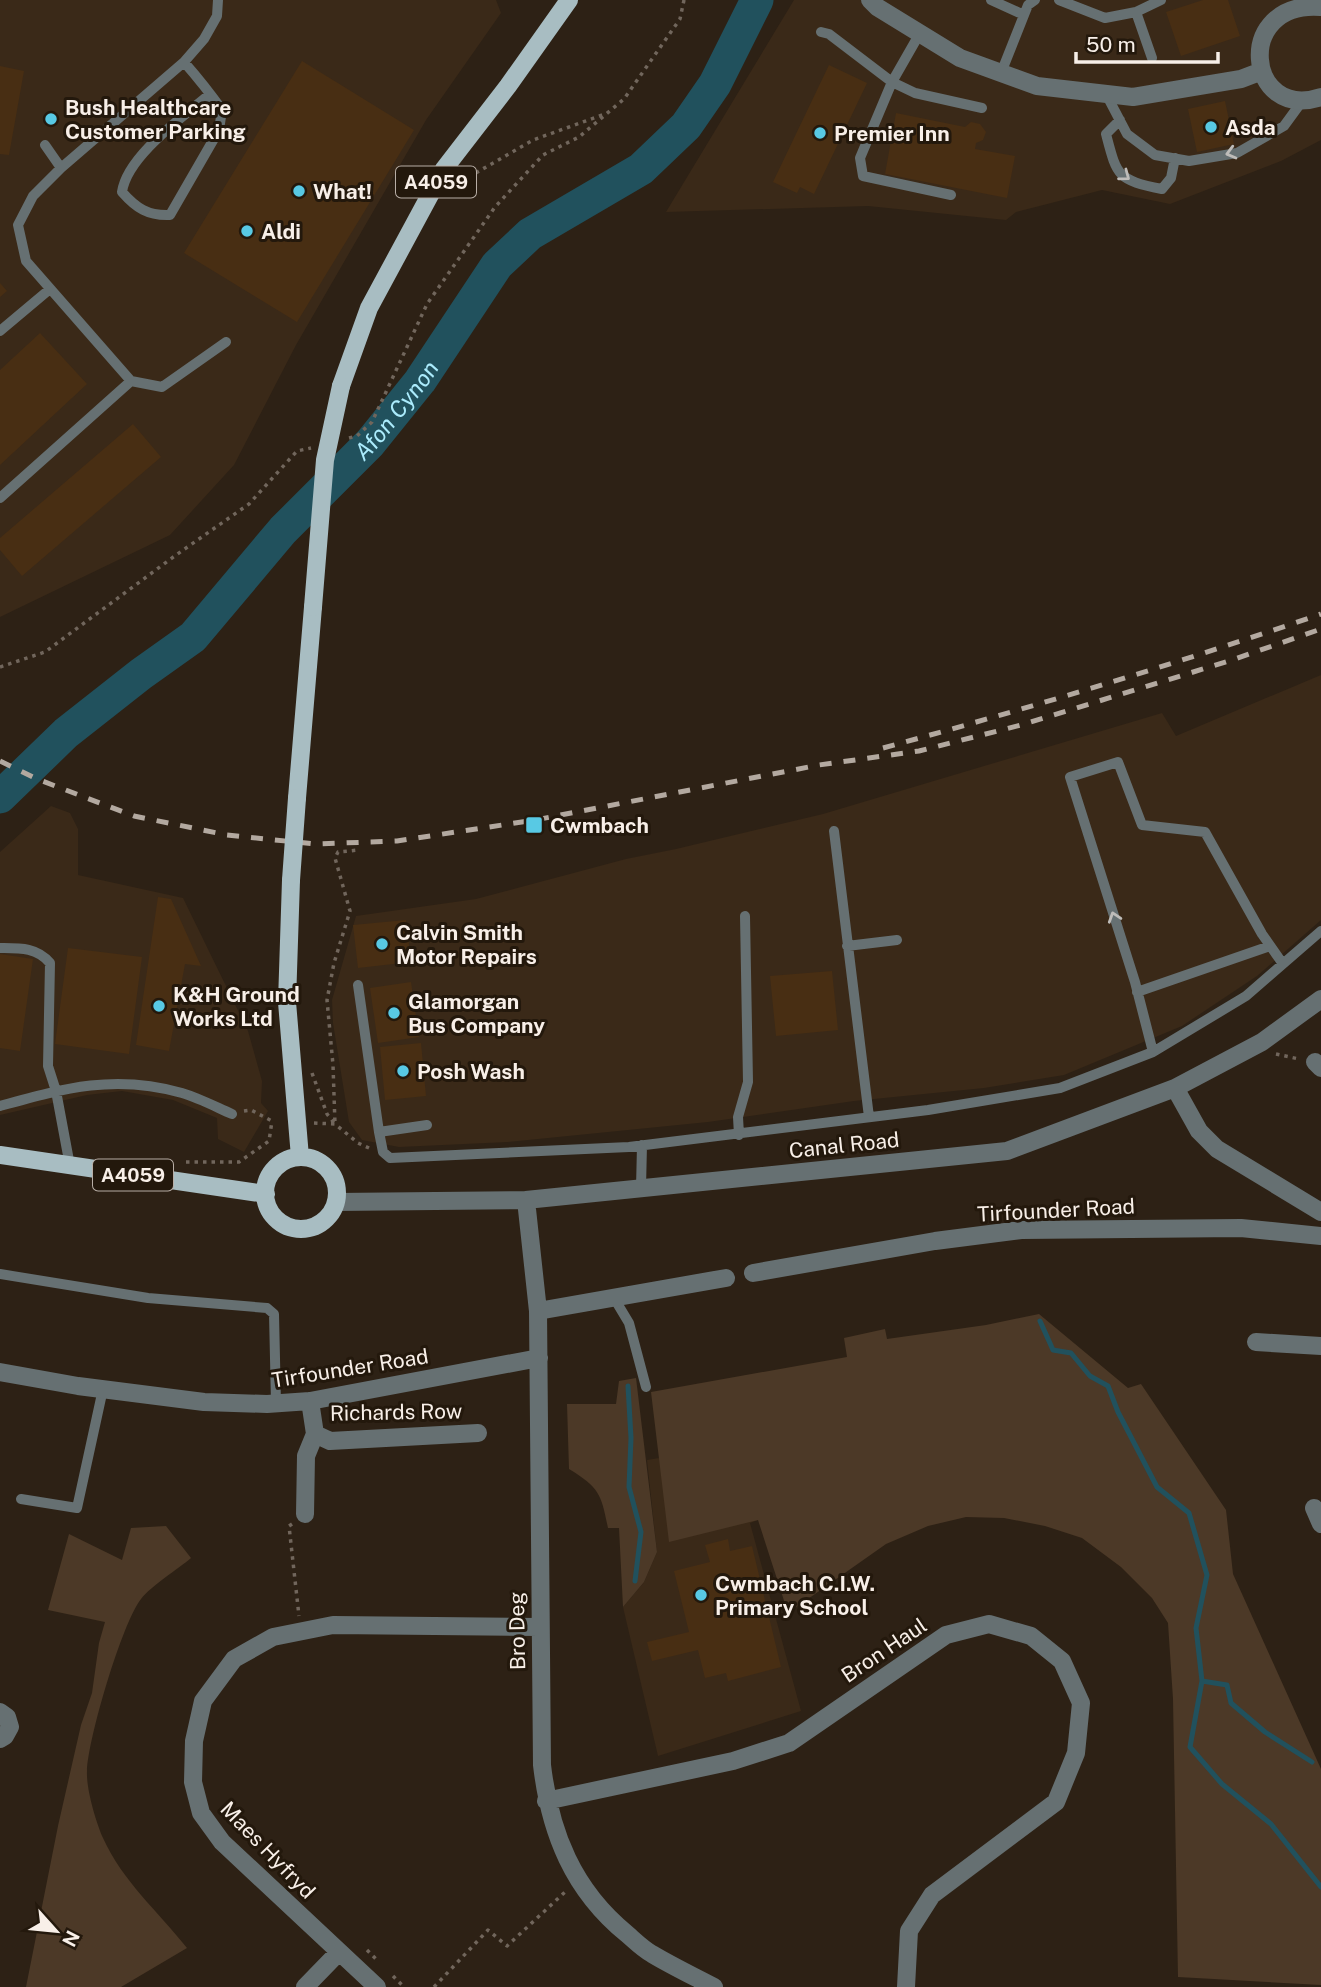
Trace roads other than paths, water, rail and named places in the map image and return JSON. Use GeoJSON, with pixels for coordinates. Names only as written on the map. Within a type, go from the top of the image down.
{"type":"FeatureCollection","features":[{"type":"Feature","properties":{"kind":"main road","name":"A4059"},"geometry":{"type":"LineString","coordinates":[[300,1157],[287,1002],[291,880],[325,460],[341,386],[369,308],[444,169],[509,86],[569,0]]}},
{"type":"Feature","properties":{"kind":"main road","name":"A4059"},"geometry":{"type":"LineString","coordinates":[[0,1155],[265,1194]]}},
{"type":"Feature","properties":{"kind":"main road"},"geometry":{"type":"LineString","coordinates":[[300,1157],[321,1163],[330,1171],[335,1180],[336,1202],[331,1213],[313,1227],[291,1227],[273,1215],[265,1194],[272,1173],[279,1165],[300,1157]]}},
{"type":"Feature","properties":{"kind":"street"},"geometry":{"type":"LineString","coordinates":[[870,0],[960,58],[1037,86],[1133,97],[1241,79],[1262,71]]}},
{"type":"Feature","properties":{"kind":"street"},"geometry":{"type":"LineString","coordinates":[[1312,98],[1283,94],[1270,85],[1258,56],[1260,39],[1267,25],[1278,13],[1292,3],[1321,7]]}},
{"type":"Feature","properties":{"kind":"street","name":"Canal Road"},"geometry":{"type":"LineString","coordinates":[[336,1202],[526,1200],[1007,1151],[1175,1088],[1262,1042],[1321,999]]}},
{"type":"Feature","properties":{"kind":"street"},"geometry":{"type":"LineString","coordinates":[[1175,1088],[1199,1131],[1217,1149],[1321,1212]]}},
{"type":"Feature","properties":{"kind":"street","name":"Bro Deg"},"geometry":{"type":"LineString","coordinates":[[526,1200],[538,1311],[542,1765],[546,1801],[559,1840],[577,1880],[607,1918],[650,1953],[714,1987]]}},
{"type":"Feature","properties":{"kind":"street","name":"Tirfounder Road"},"geometry":{"type":"LineString","coordinates":[[753,1273],[935,1241],[1021,1230],[1241,1228],[1321,1236]]}},
{"type":"Feature","properties":{"kind":"street"},"geometry":{"type":"LineString","coordinates":[[538,1311],[726,1278]]}},
{"type":"Feature","properties":{"kind":"street"},"geometry":{"type":"LineString","coordinates":[[1256,1342],[1321,1346]]}},
{"type":"Feature","properties":{"kind":"street","name":"Tirfounder Road"},"geometry":{"type":"LineString","coordinates":[[0,1371],[103,1390],[204,1402],[276,1403],[310,1401],[539,1358]]}},
{"type":"Feature","properties":{"kind":"street"},"geometry":{"type":"LineString","coordinates":[[305,1514],[306,1456],[315,1434],[310,1401]]}},
{"type":"Feature","properties":{"kind":"street","name":"Richards Row"},"geometry":{"type":"LineString","coordinates":[[315,1434],[330,1441],[478,1433]]}},
{"type":"Feature","properties":{"kind":"street","name":"Bron Haul"},"geometry":{"type":"LineString","coordinates":[[546,1801],[733,1760],[789,1742],[946,1635],[989,1624],[1031,1636],[1062,1661],[1081,1703],[1076,1753],[1056,1802],[932,1895],[908,1931],[906,1987]]}},
{"type":"Feature","properties":{"kind":"street","name":"Maes Hyfryd"},"geometry":{"type":"LineString","coordinates":[[377,1987],[222,1842],[201,1813],[192,1782],[194,1741],[203,1701],[234,1659],[273,1637],[300,1631],[333,1625],[540,1627]]}},
{"type":"Feature","properties":{"kind":"street"},"geometry":{"type":"LineString","coordinates":[[0,1712],[7,1717],[10,1727],[5,1737],[0,1739]]}},
{"type":"Feature","properties":{"kind":"street"},"geometry":{"type":"LineString","coordinates":[[305,1987],[339,1952]]}},
{"type":"Feature","properties":{"kind":"lane"},"geometry":{"type":"LineString","coordinates":[[218,0],[216,16],[204,40],[184,62],[61,168],[33,196],[18,226],[26,261],[131,381],[162,387],[226,342]]}},
{"type":"Feature","properties":{"kind":"lane"},"geometry":{"type":"LineString","coordinates":[[991,0],[1024,15]]}},
{"type":"Feature","properties":{"kind":"lane"},"geometry":{"type":"LineString","coordinates":[[1001,73],[1028,5],[1035,0]]}},
{"type":"Feature","properties":{"kind":"lane"},"geometry":{"type":"LineString","coordinates":[[1059,0],[1105,18],[1136,12],[1161,0]]}},
{"type":"Feature","properties":{"kind":"lane"},"geometry":{"type":"LineString","coordinates":[[1136,12],[1152,58]]}},
{"type":"Feature","properties":{"kind":"lane"},"geometry":{"type":"LineString","coordinates":[[821,32],[829,34],[892,82],[915,93],[982,108]]}},
{"type":"Feature","properties":{"kind":"lane"},"geometry":{"type":"LineString","coordinates":[[920,33],[892,82],[860,158],[863,176],[950,195]]}},
{"type":"Feature","properties":{"kind":"lane"},"geometry":{"type":"LineString","coordinates":[[184,62],[210,94],[222,110],[219,130],[170,215],[153,216],[121,192],[123,181],[132,165],[210,94]]}},
{"type":"Feature","properties":{"kind":"lane"},"geometry":{"type":"LineString","coordinates":[[1106,94],[1127,134],[1155,155],[1189,161],[1237,153],[1284,126],[1312,98]]}},
{"type":"Feature","properties":{"kind":"lane"},"geometry":{"type":"LineString","coordinates":[[1120,120],[1106,134],[1116,169],[1135,184],[1162,189],[1171,178],[1175,158]]}},
{"type":"Feature","properties":{"kind":"lane"},"geometry":{"type":"LineString","coordinates":[[45,145],[61,168]]}},
{"type":"Feature","properties":{"kind":"lane"},"geometry":{"type":"LineString","coordinates":[[0,331],[50,289]]}},
{"type":"Feature","properties":{"kind":"lane"},"geometry":{"type":"LineString","coordinates":[[0,498],[131,381]]}},
{"type":"Feature","properties":{"kind":"lane"},"geometry":{"type":"LineString","coordinates":[[1153,1052],[1136,987],[1070,777],[1118,762],[1142,825],[1205,832],[1283,964]]}},
{"type":"Feature","properties":{"kind":"lane"},"geometry":{"type":"LineString","coordinates":[[834,831],[869,1116]]}},
{"type":"Feature","properties":{"kind":"lane"},"geometry":{"type":"LineString","coordinates":[[739,1135],[738,1117],[748,1082],[745,916]]}},
{"type":"Feature","properties":{"kind":"lane"},"geometry":{"type":"LineString","coordinates":[[358,985],[379,1132],[383,1152],[390,1158],[642,1145],[928,1110],[1060,1088],[1153,1052],[1245,996],[1321,931]]}},
{"type":"Feature","properties":{"kind":"lane"},"geometry":{"type":"LineString","coordinates":[[848,946],[897,940]]}},
{"type":"Feature","properties":{"kind":"lane"},"geometry":{"type":"LineString","coordinates":[[1136,987],[1270,946]]}},
{"type":"Feature","properties":{"kind":"lane"},"geometry":{"type":"LineString","coordinates":[[0,947],[28,949],[40,954],[50,963],[48,1066],[56,1091],[70,1166]]}},
{"type":"Feature","properties":{"kind":"lane"},"geometry":{"type":"LineString","coordinates":[[0,1106],[56,1091],[109,1083],[139,1084],[183,1094],[232,1114]]}},
{"type":"Feature","properties":{"kind":"lane"},"geometry":{"type":"LineString","coordinates":[[379,1132],[427,1125]]}},
{"type":"Feature","properties":{"kind":"lane"},"geometry":{"type":"LineString","coordinates":[[641,1188],[642,1145]]}},
{"type":"Feature","properties":{"kind":"lane"},"geometry":{"type":"LineString","coordinates":[[0,1274],[148,1298],[267,1308],[274,1314],[276,1403]]}},
{"type":"Feature","properties":{"kind":"lane"},"geometry":{"type":"LineString","coordinates":[[614,1298],[629,1322],[646,1387]]}},
{"type":"Feature","properties":{"kind":"lane"},"geometry":{"type":"LineString","coordinates":[[21,1499],[77,1508],[103,1390]]}},
{"type":"Feature","properties":{"kind":"waterway","name":"Afon Cynon"},"geometry":{"type":"LineString","coordinates":[[0,797],[66,733],[193,637],[283,530],[370,443],[420,381],[497,265],[530,234],[641,169],[686,126],[715,84],[757,0]]}},
{"type":"Feature","properties":{"kind":"waterway"},"geometry":{"type":"LineString","coordinates":[[1040,1321],[1053,1350],[1071,1353],[1090,1376],[1108,1386],[1118,1412],[1157,1487],[1189,1513],[1207,1575],[1196,1628],[1202,1681],[1190,1747],[1222,1784],[1271,1824],[1321,1887]]}},
{"type":"Feature","properties":{"kind":"waterway"},"geometry":{"type":"LineString","coordinates":[[628,1386],[631,1438],[629,1487],[641,1532],[635,1581]]}},
{"type":"Feature","properties":{"kind":"waterway"},"geometry":{"type":"LineString","coordinates":[[1202,1681],[1227,1685],[1231,1703],[1265,1732],[1312,1762]]}},
{"type":"Feature","properties":{"kind":"railway"},"geometry":{"type":"LineString","coordinates":[[883,748],[1103,685],[1321,614]]}},
{"type":"Feature","properties":{"kind":"railway"},"geometry":{"type":"LineString","coordinates":[[0,761],[37,779],[134,816],[227,835],[315,844],[397,841],[535,820],[819,765],[919,751],[1021,725],[1229,661],[1321,629]]}},
{"type":"Feature","properties":{"kind":"place","name":"Bush Healthcare Customer Parking"},"geometry":{"type":"Point","coordinates":[51,119]}},
{"type":"Feature","properties":{"kind":"place","name":"Asda"},"geometry":{"type":"Point","coordinates":[1211,127]}},
{"type":"Feature","properties":{"kind":"place","name":"Premier Inn"},"geometry":{"type":"Point","coordinates":[820,133]}},
{"type":"Feature","properties":{"kind":"place","name":"What!"},"geometry":{"type":"Point","coordinates":[299,191]}},
{"type":"Feature","properties":{"kind":"place","name":"Aldi"},"geometry":{"type":"Point","coordinates":[247,231]}},
{"type":"Feature","properties":{"kind":"place","name":"Cwmbach"},"geometry":{"type":"Point","coordinates":[534,825]}},
{"type":"Feature","properties":{"kind":"place","name":"Calvin Smith Motor Repairs"},"geometry":{"type":"Point","coordinates":[382,944]}},
{"type":"Feature","properties":{"kind":"place","name":"K&H Ground Works Ltd"},"geometry":{"type":"Point","coordinates":[159,1006]}},
{"type":"Feature","properties":{"kind":"place","name":"Glamorgan Bus Company"},"geometry":{"type":"Point","coordinates":[394,1013]}},
{"type":"Feature","properties":{"kind":"place","name":"Posh Wash"},"geometry":{"type":"Point","coordinates":[403,1071]}},
{"type":"Feature","properties":{"kind":"place","name":"Cwmbach C.I.W. Primary School"},"geometry":{"type":"Point","coordinates":[701,1595]}}]}
